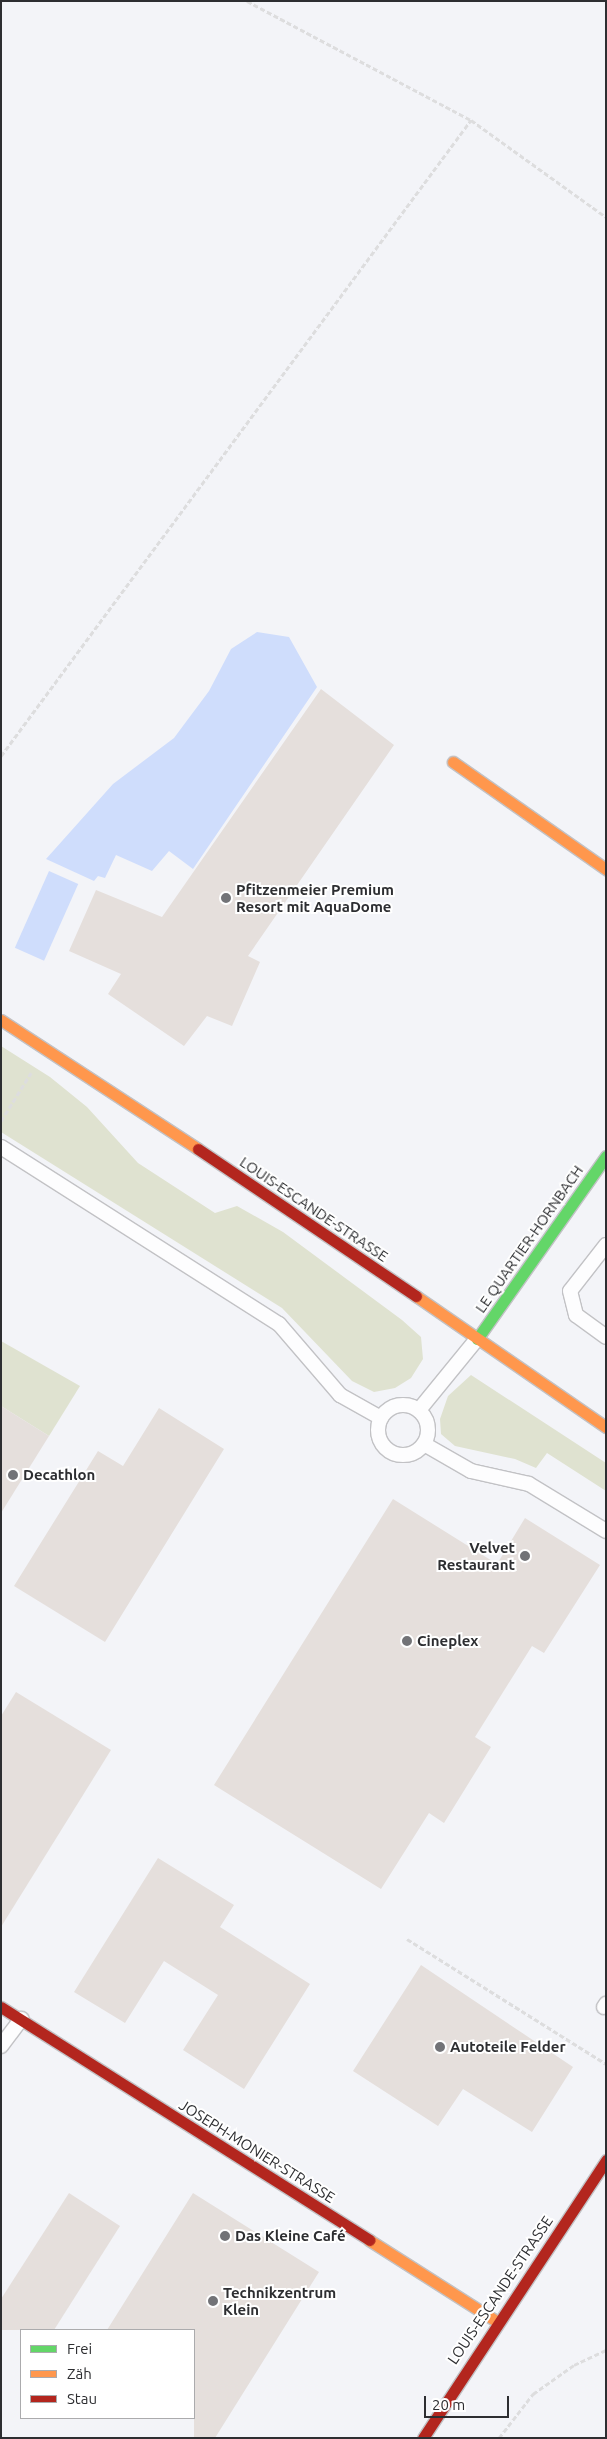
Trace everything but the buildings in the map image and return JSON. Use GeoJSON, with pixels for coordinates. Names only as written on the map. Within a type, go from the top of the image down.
{"type":"FeatureCollection","features":[{"type":"Feature","properties":{"kind":"street"},"geometry":{"type":"LineString","coordinates":[[453,762],[606,869]]}},
{"type":"Feature","properties":{"kind":"street","name":"LOUIS-ESCANDE-STRASSE"},"geometry":{"type":"LineString","coordinates":[[1,1020],[330,1236],[606,1427]]}},
{"type":"Feature","properties":{"kind":"street","name":"LE QUARTIER-HORNBACH"},"geometry":{"type":"LineString","coordinates":[[477,1339],[606,1156]]}},
{"type":"Feature","properties":{"kind":"street","name":"JOSEPH-MONIER-STRASSE"},"geometry":{"type":"LineString","coordinates":[[1,2006],[496,2321]]}},
{"type":"Feature","properties":{"kind":"street","name":"LOUIS-ESCANDE-STRASSE"},"geometry":{"type":"LineString","coordinates":[[423,2438],[496,2321],[606,2160]]}},
{"type":"Feature","properties":{"kind":"lane"},"geometry":{"type":"LineString","coordinates":[[1,1148],[279,1324],[340,1395],[381,1418]]}},
{"type":"Feature","properties":{"kind":"lane"},"geometry":{"type":"LineString","coordinates":[[606,1246],[570,1291],[576,1315],[606,1337]]}},
{"type":"Feature","properties":{"kind":"lane"},"geometry":{"type":"LineString","coordinates":[[419,1410],[477,1339]]}},
{"type":"Feature","properties":{"kind":"lane"},"geometry":{"type":"LineString","coordinates":[[401,1404],[419,1410],[428,1430],[424,1444],[405,1455],[390,1451],[380,1440],[381,1418],[401,1404]]}},
{"type":"Feature","properties":{"kind":"lane"},"geometry":{"type":"LineString","coordinates":[[424,1444],[471,1471],[529,1484],[606,1531]]}},
{"type":"Feature","properties":{"kind":"lane"},"geometry":{"type":"LineString","coordinates":[[1,2046],[21,2019]]}},
{"type":"Feature","properties":{"kind":"path"},"geometry":{"type":"LineString","coordinates":[[247,1],[471,120],[606,216]]}},
{"type":"Feature","properties":{"kind":"path"},"geometry":{"type":"LineString","coordinates":[[1,756],[471,120]]}},
{"type":"Feature","properties":{"kind":"path"},"geometry":{"type":"LineString","coordinates":[[1,1121],[45,1049]]}},
{"type":"Feature","properties":{"kind":"path"},"geometry":{"type":"LineString","coordinates":[[407,1939],[606,2064]]}},
{"type":"Feature","properties":{"kind":"path"},"geometry":{"type":"LineString","coordinates":[[499,2438],[533,2394],[574,2365],[606,2350]]}},
{"type":"Feature","properties":{"kind":"green space"},"geometry":{"type":"Polygon","coordinates":[[[1,1046],[50,1077],[87,1107],[138,1163],[215,1213],[237,1206],[283,1232],[402,1320],[421,1337],[423,1359],[411,1378],[395,1388],[374,1392],[352,1381],[282,1308],[1,1132],[1,1046]]]}},
{"type":"Feature","properties":{"kind":"green space"},"geometry":{"type":"Polygon","coordinates":[[[1,1341],[80,1386],[49,1436],[1,1406],[1,1341]]]}},
{"type":"Feature","properties":{"kind":"green space"},"geometry":{"type":"Polygon","coordinates":[[[471,1375],[606,1463],[606,1491],[547,1453],[536,1468],[515,1459],[455,1446],[441,1434],[440,1419],[448,1396],[471,1375]]]}},
{"type":"Feature","properties":{"kind":"water"},"geometry":{"type":"Polygon","coordinates":[[[257,632],[289,637],[317,687],[193,869],[169,851],[152,871],[116,855],[105,878],[98,876],[94,881],[46,859],[113,784],[174,738],[209,691],[231,649],[257,632]]]}},
{"type":"Feature","properties":{"kind":"water"},"geometry":{"type":"Polygon","coordinates":[[[49,871],[78,884],[44,961],[15,948],[49,871]]]}},
{"type":"Feature","properties":{"kind":"traffic: fast"},"geometry":{"type":"LineString","coordinates":[[477,1339],[606,1156]]}},
{"type":"Feature","properties":{"kind":"traffic: slow"},"geometry":{"type":"LineString","coordinates":[[453,762],[606,869]]}},
{"type":"Feature","properties":{"kind":"traffic: slow"},"geometry":{"type":"LineString","coordinates":[[1,1020],[198,1149]]}},
{"type":"Feature","properties":{"kind":"traffic: slow"},"geometry":{"type":"LineString","coordinates":[[416,1296],[606,1427]]}},
{"type":"Feature","properties":{"kind":"traffic: slow"},"geometry":{"type":"LineString","coordinates":[[369,2240],[496,2321]]}},
{"type":"Feature","properties":{"kind":"traffic: jam"},"geometry":{"type":"LineString","coordinates":[[198,1149],[416,1296]]}},
{"type":"Feature","properties":{"kind":"traffic: jam"},"geometry":{"type":"LineString","coordinates":[[1,2007],[369,2240]]}},
{"type":"Feature","properties":{"kind":"traffic: jam"},"geometry":{"type":"LineString","coordinates":[[423,2438],[606,2160]]}},
{"type":"Feature","properties":{"kind":"place","name":"Pfitzenmeier Premium Resort mit AquaDome"},"geometry":{"type":"Point","coordinates":[226,898]}},
{"type":"Feature","properties":{"kind":"place","name":"Decathlon"},"geometry":{"type":"Point","coordinates":[13,1475]}},
{"type":"Feature","properties":{"kind":"place","name":"Velvet Restaurant"},"geometry":{"type":"Point","coordinates":[525,1556]}},
{"type":"Feature","properties":{"kind":"place","name":"Cineplex"},"geometry":{"type":"Point","coordinates":[407,1641]}},
{"type":"Feature","properties":{"kind":"place","name":"Autoteile Felder"},"geometry":{"type":"Point","coordinates":[440,2047]}},
{"type":"Feature","properties":{"kind":"place","name":"Das Kleine Café"},"geometry":{"type":"Point","coordinates":[225,2236]}},
{"type":"Feature","properties":{"kind":"place","name":"Technikzentrum Klein"},"geometry":{"type":"Point","coordinates":[213,2301]}}]}
